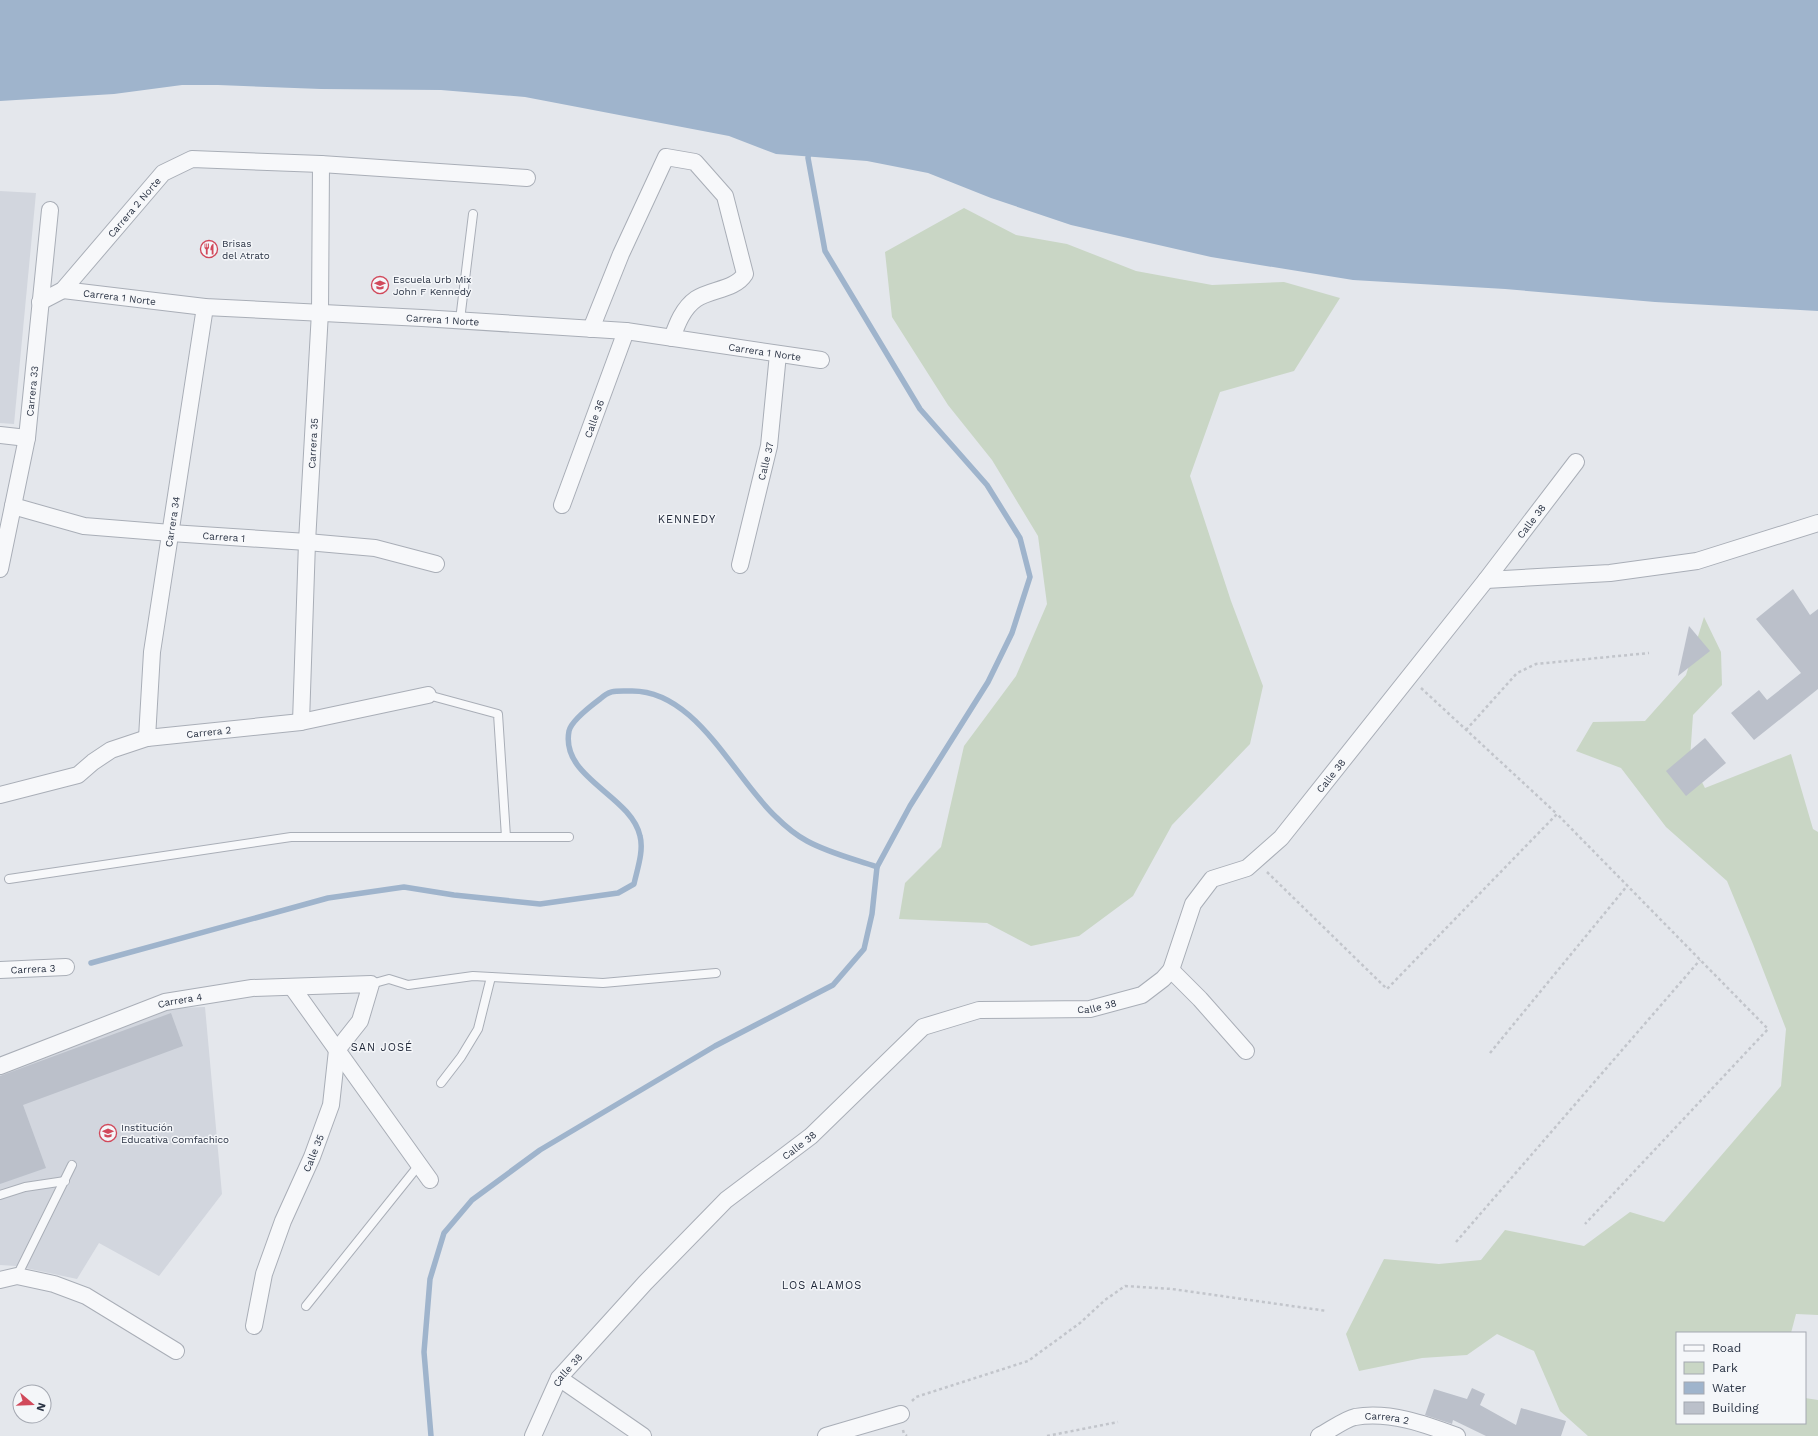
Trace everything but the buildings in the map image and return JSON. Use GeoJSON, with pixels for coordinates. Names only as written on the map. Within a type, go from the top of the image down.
{"type":"FeatureCollection","features":[{"type":"Feature","properties":{"kind":"street"},"geometry":{"type":"LineString","coordinates":[[591,329],[621,254],[666,157],[695,162],[725,196],[745,274],[741,281],[696,299],[680,317],[672,338]]}},
{"type":"Feature","properties":{"kind":"street","name":"Carrera 2 Norte"},"geometry":{"type":"LineString","coordinates":[[40,302],[63,290],[163,172],[192,159],[321,164],[528,178]]}},
{"type":"Feature","properties":{"kind":"street","name":"Carrera 35"},"geometry":{"type":"LineString","coordinates":[[301,722],[307,542],[320,312],[321,164]]}},
{"type":"Feature","properties":{"kind":"street","name":"Carrera 33"},"geometry":{"type":"LineString","coordinates":[[0,569],[27,438],[50,210]]}},
{"type":"Feature","properties":{"kind":"street","name":"Carrera 1 Norte"},"geometry":{"type":"LineString","coordinates":[[63,290],[205,306],[626,331],[821,360]]}},
{"type":"Feature","properties":{"kind":"street","name":"Carrera 34"},"geometry":{"type":"LineString","coordinates":[[148,738],[152,652],[205,306]]}},
{"type":"Feature","properties":{"kind":"street","name":"Calle 36"},"geometry":{"type":"LineString","coordinates":[[562,505],[626,331]]}},
{"type":"Feature","properties":{"kind":"street","name":"Calle 37"},"geometry":{"type":"LineString","coordinates":[[740,566],[769,446],[778,354]]}},
{"type":"Feature","properties":{"kind":"street"},"geometry":{"type":"LineString","coordinates":[[0,435],[27,438]]}},
{"type":"Feature","properties":{"kind":"street","name":"Calle 38"},"geometry":{"type":"LineString","coordinates":[[533,1436],[559,1378],[645,1284],[726,1200],[811,1136],[923,1026],[979,1010],[1090,1009],[1142,995],[1163,979],[1171,970],[1193,904],[1212,880],[1247,868],[1281,838],[1486,580],[1576,462]]}},
{"type":"Feature","properties":{"kind":"street","name":"Carrera 1"},"geometry":{"type":"LineString","coordinates":[[13,506],[84,526],[375,548],[436,564]]}},
{"type":"Feature","properties":{"kind":"street"},"geometry":{"type":"LineString","coordinates":[[1486,580],[1610,573],[1697,561],[1818,523]]}},
{"type":"Feature","properties":{"kind":"street","name":"Carrera 2"},"geometry":{"type":"LineString","coordinates":[[0,795],[78,775],[93,762],[111,750],[148,738],[301,722],[428,695]]}},
{"type":"Feature","properties":{"kind":"street","name":"Carrera 3"},"geometry":{"type":"LineString","coordinates":[[0,970],[66,967]]}},
{"type":"Feature","properties":{"kind":"street"},"geometry":{"type":"LineString","coordinates":[[1171,970],[1200,999],[1246,1051]]}},
{"type":"Feature","properties":{"kind":"street"},"geometry":{"type":"LineString","coordinates":[[337,1050],[360,1021],[371,984]]}},
{"type":"Feature","properties":{"kind":"street","name":"Carrera 4"},"geometry":{"type":"LineString","coordinates":[[0,1066],[165,1002],[252,988],[371,984]]}},
{"type":"Feature","properties":{"kind":"street"},"geometry":{"type":"LineString","coordinates":[[292,987],[430,1180]]}},
{"type":"Feature","properties":{"kind":"street","name":"Calle 35"},"geometry":{"type":"LineString","coordinates":[[254,1326],[264,1274],[280,1227],[312,1158],[331,1105],[337,1050]]}},
{"type":"Feature","properties":{"kind":"street"},"geometry":{"type":"LineString","coordinates":[[0,1280],[17,1276],[54,1284],[86,1296],[176,1352]]}},
{"type":"Feature","properties":{"kind":"street"},"geometry":{"type":"LineString","coordinates":[[559,1378],[643,1436]]}},
{"type":"Feature","properties":{"kind":"street"},"geometry":{"type":"LineString","coordinates":[[826,1436],[901,1414]]}},
{"type":"Feature","properties":{"kind":"street","name":"Carrera 2"},"geometry":{"type":"LineString","coordinates":[[1320,1436],[1354,1417],[1388,1416],[1424,1430],[1457,1436]]}},
{"type":"Feature","properties":{"kind":"lane"},"geometry":{"type":"LineString","coordinates":[[460,320],[473,214]]}},
{"type":"Feature","properties":{"kind":"lane"},"geometry":{"type":"LineString","coordinates":[[428,695],[498,714],[506,837]]}},
{"type":"Feature","properties":{"kind":"lane"},"geometry":{"type":"LineString","coordinates":[[9,879],[291,836],[569,836]]}},
{"type":"Feature","properties":{"kind":"lane"},"geometry":{"type":"LineString","coordinates":[[371,984],[389,979],[408,985],[445,978],[473,976],[602,983],[716,973]]}},
{"type":"Feature","properties":{"kind":"lane"},"geometry":{"type":"LineString","coordinates":[[441,1083],[461,1057],[478,1029],[491,976]]}},
{"type":"Feature","properties":{"kind":"lane"},"geometry":{"type":"LineString","coordinates":[[17,1276],[72,1165]]}},
{"type":"Feature","properties":{"kind":"lane"},"geometry":{"type":"LineString","coordinates":[[306,1306],[419,1165]]}},
{"type":"Feature","properties":{"kind":"lane"},"geometry":{"type":"LineString","coordinates":[[0,1195],[25,1187],[65,1181]]}},
{"type":"Feature","properties":{"kind":"path"},"geometry":{"type":"LineString","coordinates":[[1466,730],[1517,673],[1536,664],[1649,653]]}},
{"type":"Feature","properties":{"kind":"path"},"geometry":{"type":"LineString","coordinates":[[1409,677],[1557,814],[1768,1029],[1585,1224]]}},
{"type":"Feature","properties":{"kind":"path"},"geometry":{"type":"LineString","coordinates":[[1256,860],[1387,989],[1557,814]]}},
{"type":"Feature","properties":{"kind":"path"},"geometry":{"type":"LineString","coordinates":[[1490,1053],[1627,886]]}},
{"type":"Feature","properties":{"kind":"path"},"geometry":{"type":"LineString","coordinates":[[1456,1242],[1700,960]]}},
{"type":"Feature","properties":{"kind":"path"},"geometry":{"type":"LineString","coordinates":[[901,1414],[916,1397],[1028,1361],[1080,1324],[1105,1300],[1125,1286],[1172,1289],[1327,1311]]}},
{"type":"Feature","properties":{"kind":"path"},"geometry":{"type":"LineString","coordinates":[[1047,1436],[1118,1422]]}},
{"type":"Feature","properties":{"kind":"shaded area"},"geometry":{"type":"Polygon","coordinates":[[[0,191],[36,193],[14,424],[0,423],[0,191]]]}},
{"type":"Feature","properties":{"kind":"shaded area","name":"Institución Educativa Comfachico"},"geometry":{"type":"Polygon","coordinates":[[[205,1007],[222,1194],[159,1276],[99,1243],[77,1279],[16,1266],[0,1265],[0,1073],[170,1008],[205,1007]]]}},
{"type":"Feature","properties":{"kind":"green space"},"geometry":{"type":"Polygon","coordinates":[[[964,208],[1016,235],[1067,244],[1136,271],[1212,285],[1284,282],[1340,298],[1294,371],[1220,392],[1190,476],[1231,601],[1263,686],[1250,744],[1172,825],[1133,896],[1079,936],[1031,946],[987,923],[899,919],[905,883],[941,847],[964,746],[1016,676],[1047,604],[1038,536],[992,460],[948,405],[892,317],[885,252],[964,208]]]}},
{"type":"Feature","properties":{"kind":"green space"},"geometry":{"type":"Polygon","coordinates":[[[1704,617],[1721,652],[1722,685],[1693,715],[1690,759],[1705,788],[1791,754],[1813,829],[1818,832],[1818,1315],[1796,1314],[1791,1332],[1676,1332],[1676,1424],[1806,1424],[1806,1398],[1818,1400],[1818,1436],[1588,1436],[1560,1411],[1534,1351],[1497,1334],[1467,1355],[1422,1358],[1359,1371],[1346,1334],[1384,1259],[1439,1264],[1481,1260],[1505,1230],[1584,1246],[1630,1212],[1664,1222],[1781,1086],[1786,1029],[1727,881],[1666,827],[1621,768],[1576,751],[1593,722],[1645,721],[1686,675],[1704,617]]]}},
{"type":"Feature","properties":{"kind":"water"},"geometry":{"type":"Polygon","coordinates":[[[0,0],[1818,0],[1818,311],[1655,302],[1505,289],[1353,280],[1211,257],[1071,225],[991,198],[928,173],[867,161],[776,154],[729,136],[525,97],[441,90],[321,89],[182,85],[114,94],[0,101],[0,0]]]}},
{"type":"Feature","properties":{"kind":"waterway"},"geometry":{"type":"LineString","coordinates":[[431,1436],[424,1352],[430,1279],[444,1233],[472,1200],[540,1150],[715,1046],[833,985],[864,949],[872,914],[877,867],[910,806],[988,682],[1012,633],[1030,577],[1020,538],[987,485],[920,409],[825,251],[808,158],[809,151]]}},
{"type":"Feature","properties":{"kind":"waterway"},"geometry":{"type":"LineString","coordinates":[[91,963],[328,898],[404,887],[454,895],[540,904],[618,893],[634,884],[641,854],[640,836],[634,822],[624,809],[585,774],[575,761],[569,747],[569,731],[574,723],[582,714],[604,696],[616,691],[652,694],[673,703],[693,719],[711,738],[760,800],[790,830],[807,841],[824,849],[877,867]]}},
{"type":"Feature","properties":{"kind":"place","name":"Brisas del Atrato"},"geometry":{"type":"Point","coordinates":[209,249]}},
{"type":"Feature","properties":{"kind":"place","name":"Escuela Urb Mix John F Kennedy"},"geometry":{"type":"Point","coordinates":[380,285]}},
{"type":"Feature","properties":{"kind":"place","name":"Institución Educativa Comfachico"},"geometry":{"type":"Point","coordinates":[108,1133]}},
{"type":"Feature","properties":{"kind":"district","name":"KENNEDY"},"geometry":{"type":"Point","coordinates":[687,519]}},
{"type":"Feature","properties":{"kind":"district","name":"SAN JOSÉ"},"geometry":{"type":"Point","coordinates":[382,1047]}},
{"type":"Feature","properties":{"kind":"district","name":"LOS ALAMOS"},"geometry":{"type":"Point","coordinates":[822,1285]}}]}
